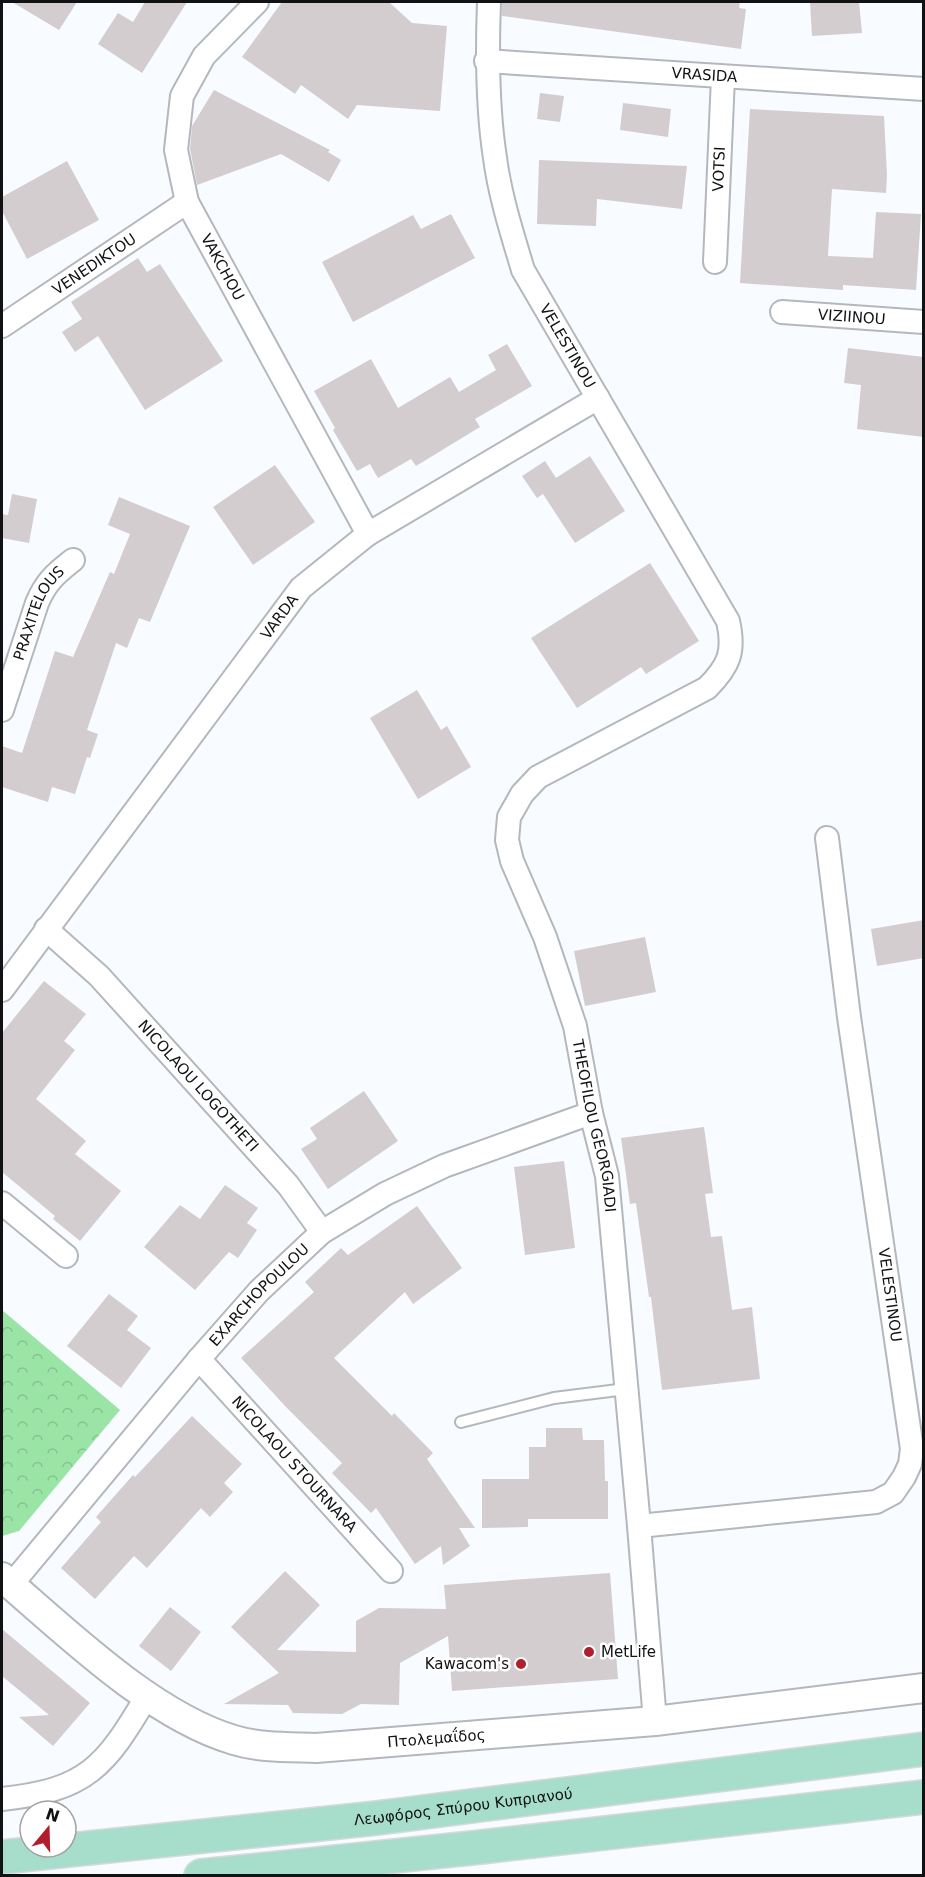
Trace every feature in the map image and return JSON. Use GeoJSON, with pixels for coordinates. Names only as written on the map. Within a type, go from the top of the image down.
{"type":"FeatureCollection","features":[{"type":"Feature","properties":{"kind":"main road","name":"Λεωφόρος Σπύρου Κυπριανού"},"geometry":{"type":"LineString","coordinates":[[2,1857],[377,1818],[924,1749]]}},
{"type":"Feature","properties":{"kind":"main road"},"geometry":{"type":"LineString","coordinates":[[201,1875],[481,1847],[924,1797]]}},
{"type":"Feature","properties":{"kind":"street","name":"VAKCHOU"},"geometry":{"type":"LineString","coordinates":[[257,2],[204,56],[182,96],[176,150],[187,202],[368,534]]}},
{"type":"Feature","properties":{"kind":"street","name":"VELESTINOU"},"geometry":{"type":"LineString","coordinates":[[489,2],[486,62],[495,158],[505,209],[523,270],[728,621],[732,640],[728,663]]}},
{"type":"Feature","properties":{"kind":"street","name":"VRASIDA"},"geometry":{"type":"LineString","coordinates":[[486,62],[924,89]]}},
{"type":"Feature","properties":{"kind":"street","name":"VOTSI"},"geometry":{"type":"LineString","coordinates":[[714,262],[723,77]]}},
{"type":"Feature","properties":{"kind":"street","name":"VENEDIKTOU"},"geometry":{"type":"LineString","coordinates":[[2,326],[187,202]]}},
{"type":"Feature","properties":{"kind":"street","name":"VIZIINOU"},"geometry":{"type":"LineString","coordinates":[[782,312],[924,322]]}},
{"type":"Feature","properties":{"kind":"street","name":"VARDA"},"geometry":{"type":"LineString","coordinates":[[2,990],[301,588],[368,534],[598,398]]}},
{"type":"Feature","properties":{"kind":"street","name":"PRAXITELOUS"},"geometry":{"type":"LineString","coordinates":[[2,710],[44,586],[51,577],[73,560]]}},
{"type":"Feature","properties":{"kind":"street","name":"THEOFILOU GEORGIADI"},"geometry":{"type":"LineString","coordinates":[[655,1721],[607,1176],[591,1113],[575,1026],[545,937],[512,861],[507,840],[509,817],[522,794],[538,777],[706,688],[719,676],[728,663]]}},
{"type":"Feature","properties":{"kind":"street","name":"VELESTINOU"},"geometry":{"type":"LineString","coordinates":[[639,1526],[876,1502],[893,1493],[910,1464],[912,1449],[849,1017],[827,838]]}},
{"type":"Feature","properties":{"kind":"street","name":"NICOLAOU LOGOTHETI"},"geometry":{"type":"LineString","coordinates":[[46,929],[99,976],[288,1185],[322,1232]]}},
{"type":"Feature","properties":{"kind":"street","name":"EXARCHOPOULOU"},"geometry":{"type":"LineString","coordinates":[[6,1581],[259,1292],[322,1232],[385,1194],[444,1166],[591,1113]]}},
{"type":"Feature","properties":{"kind":"street"},"geometry":{"type":"LineString","coordinates":[[2,1203],[66,1256]]}},
{"type":"Feature","properties":{"kind":"street","name":"NICOLAOU STOURNARA"},"geometry":{"type":"LineString","coordinates":[[199,1359],[391,1572]]}},
{"type":"Feature","properties":{"kind":"street","name":"Πτολεμαΐδος"},"geometry":{"type":"LineString","coordinates":[[6,1581],[110,1669],[147,1696],[197,1725],[234,1740],[272,1746],[305,1748],[655,1721],[924,1688]]}},
{"type":"Feature","properties":{"kind":"street"},"geometry":{"type":"LineString","coordinates":[[2,1799],[36,1796],[72,1784],[99,1766],[126,1732],[147,1696]]}},
{"type":"Feature","properties":{"kind":"lane"},"geometry":{"type":"LineString","coordinates":[[461,1422],[554,1398],[626,1389]]}},
{"type":"Feature","properties":{"kind":"green space"},"geometry":{"type":"Polygon","coordinates":[[[2,1310],[120,1410],[19,1531],[2,1536],[2,1310]]]}},
{"type":"Feature","properties":{"kind":"building"},"geometry":{"type":"Polygon","coordinates":[[[12,2],[77,2],[59,30],[12,2]]]}},
{"type":"Feature","properties":{"kind":"building"},"geometry":{"type":"Polygon","coordinates":[[[145,2],[187,2],[142,73],[98,44],[118,13],[133,22],[145,2]]]}},
{"type":"Feature","properties":{"kind":"building"},"geometry":{"type":"Polygon","coordinates":[[[282,2],[389,2],[412,23],[447,26],[440,111],[357,105],[348,119],[301,85],[295,94],[242,57],[282,2]]]}},
{"type":"Feature","properties":{"kind":"building"},"geometry":{"type":"Polygon","coordinates":[[[502,2],[740,2],[739,8],[746,9],[741,49],[502,16],[502,2]]]}},
{"type":"Feature","properties":{"kind":"building"},"geometry":{"type":"Polygon","coordinates":[[[810,2],[859,2],[862,33],[812,36],[810,2]]]}},
{"type":"Feature","properties":{"kind":"building"},"geometry":{"type":"Polygon","coordinates":[[[214,90],[330,150],[328,152],[341,160],[329,182],[281,154],[197,185],[190,149],[192,126],[214,90]]]}},
{"type":"Feature","properties":{"kind":"building"},"geometry":{"type":"Polygon","coordinates":[[[540,93],[564,96],[560,122],[537,119],[540,93]]]}},
{"type":"Feature","properties":{"kind":"building"},"geometry":{"type":"Polygon","coordinates":[[[623,103],[671,109],[668,137],[620,130],[623,103]]]}},
{"type":"Feature","properties":{"kind":"building"},"geometry":{"type":"Polygon","coordinates":[[[750,109],[884,116],[886,193],[832,189],[828,256],[873,258],[876,212],[921,214],[916,290],[843,285],[843,290],[740,283],[750,109]]]}},
{"type":"Feature","properties":{"kind":"building"},"geometry":{"type":"Polygon","coordinates":[[[539,160],[687,166],[682,209],[597,199],[596,226],[537,224],[539,160]]]}},
{"type":"Feature","properties":{"kind":"building"},"geometry":{"type":"Polygon","coordinates":[[[67,161],[99,220],[27,259],[2,211],[2,197],[67,161]]]}},
{"type":"Feature","properties":{"kind":"building"},"geometry":{"type":"Polygon","coordinates":[[[451,214],[475,258],[353,322],[322,262],[413,215],[421,229],[451,214]]]}},
{"type":"Feature","properties":{"kind":"building"},"geometry":{"type":"Polygon","coordinates":[[[138,258],[147,272],[160,264],[223,361],[145,410],[98,336],[75,352],[62,332],[82,319],[71,302],[138,258]]]}},
{"type":"Feature","properties":{"kind":"building"},"geometry":{"type":"Polygon","coordinates":[[[507,344],[532,386],[475,419],[480,427],[416,466],[411,459],[378,478],[370,464],[357,471],[314,391],[371,359],[398,408],[450,377],[459,392],[496,370],[488,355],[507,344]]]}},
{"type":"Feature","properties":{"kind":"building"},"geometry":{"type":"Polygon","coordinates":[[[848,348],[924,357],[924,437],[857,429],[861,385],[844,383],[848,348]]]}},
{"type":"Feature","properties":{"kind":"building"},"geometry":{"type":"Polygon","coordinates":[[[590,456],[625,511],[575,543],[543,494],[537,498],[522,476],[545,461],[556,478],[590,456]]]}},
{"type":"Feature","properties":{"kind":"building"},"geometry":{"type":"Polygon","coordinates":[[[275,465],[315,522],[253,565],[213,507],[275,465]]]}},
{"type":"Feature","properties":{"kind":"building"},"geometry":{"type":"Polygon","coordinates":[[[12,494],[37,499],[29,543],[2,538],[2,514],[8,515],[12,494]]]}},
{"type":"Feature","properties":{"kind":"building"},"geometry":{"type":"Polygon","coordinates":[[[119,497],[190,526],[150,622],[139,618],[127,648],[116,643],[87,730],[98,734],[90,758],[87,757],[75,794],[52,787],[48,802],[2,787],[2,746],[22,753],[55,651],[73,657],[110,572],[114,574],[130,534],[108,525],[119,497]]]}},
{"type":"Feature","properties":{"kind":"building"},"geometry":{"type":"Polygon","coordinates":[[[650,563],[699,641],[646,674],[641,667],[577,708],[531,638],[650,563]]]}},
{"type":"Feature","properties":{"kind":"building"},"geometry":{"type":"Polygon","coordinates":[[[417,690],[441,730],[447,726],[471,767],[418,799],[370,718],[417,690]]]}},
{"type":"Feature","properties":{"kind":"building"},"geometry":{"type":"Polygon","coordinates":[[[924,920],[924,958],[877,966],[871,929],[924,920]]]}},
{"type":"Feature","properties":{"kind":"building"},"geometry":{"type":"Polygon","coordinates":[[[645,937],[656,992],[585,1006],[574,951],[645,937]]]}},
{"type":"Feature","properties":{"kind":"building"},"geometry":{"type":"Polygon","coordinates":[[[44,981],[86,1014],[64,1041],[75,1050],[36,1099],[86,1141],[75,1154],[121,1191],[80,1241],[53,1219],[55,1216],[2,1172],[2,1033],[44,981]]]}},
{"type":"Feature","properties":{"kind":"building"},"geometry":{"type":"Polygon","coordinates":[[[364,1091],[398,1141],[328,1189],[301,1149],[317,1139],[310,1128],[364,1091]]]}},
{"type":"Feature","properties":{"kind":"building"},"geometry":{"type":"Polygon","coordinates":[[[704,1127],[713,1193],[705,1194],[711,1237],[722,1236],[732,1310],[752,1307],[760,1379],[662,1390],[651,1297],[649,1297],[636,1203],[630,1204],[621,1138],[704,1127]]]}},
{"type":"Feature","properties":{"kind":"building"},"geometry":{"type":"Polygon","coordinates":[[[564,1161],[575,1248],[525,1255],[514,1167],[564,1161]]]}},
{"type":"Feature","properties":{"kind":"building"},"geometry":{"type":"Polygon","coordinates":[[[225,1185],[258,1208],[247,1223],[257,1230],[238,1258],[229,1252],[195,1290],[144,1247],[180,1205],[200,1219],[225,1185]]]}},
{"type":"Feature","properties":{"kind":"building"},"geometry":{"type":"Polygon","coordinates":[[[417,1206],[462,1268],[413,1304],[405,1292],[334,1358],[392,1416],[394,1413],[433,1453],[427,1459],[475,1528],[459,1528],[470,1546],[443,1565],[441,1546],[415,1564],[376,1508],[371,1513],[332,1473],[342,1463],[241,1358],[314,1292],[305,1282],[341,1248],[348,1255],[417,1206]]]}},
{"type":"Feature","properties":{"kind":"building"},"geometry":{"type":"Polygon","coordinates":[[[109,1294],[138,1316],[127,1330],[151,1348],[121,1388],[67,1346],[109,1294]]]}},
{"type":"Feature","properties":{"kind":"building"},"geometry":{"type":"Polygon","coordinates":[[[192,1416],[242,1464],[224,1483],[233,1492],[210,1517],[201,1508],[147,1568],[134,1556],[95,1599],[61,1568],[101,1522],[96,1517],[133,1475],[135,1477],[192,1416]]]}},
{"type":"Feature","properties":{"kind":"building"},"geometry":{"type":"Polygon","coordinates":[[[546,1428],[582,1428],[583,1440],[604,1440],[605,1481],[608,1481],[608,1519],[528,1519],[528,1527],[482,1528],[482,1479],[529,1479],[529,1447],[546,1447],[546,1428]]]}},
{"type":"Feature","properties":{"kind":"building"},"geometry":{"type":"Polygon","coordinates":[[[285,1571],[320,1605],[277,1650],[356,1652],[356,1621],[379,1608],[446,1609],[444,1585],[610,1573],[618,1679],[452,1691],[448,1636],[400,1663],[399,1705],[361,1704],[342,1714],[293,1713],[288,1705],[224,1704],[279,1673],[231,1627],[285,1571]]]}},
{"type":"Feature","properties":{"kind":"building"},"geometry":{"type":"Polygon","coordinates":[[[170,1607],[201,1632],[171,1671],[139,1646],[170,1607]]]}},
{"type":"Feature","properties":{"kind":"building"},"geometry":{"type":"Polygon","coordinates":[[[2,1629],[90,1703],[53,1746],[19,1717],[49,1715],[2,1676],[2,1629]]]}},
{"type":"Feature","properties":{"kind":"place","name":"MetLife"},"geometry":{"type":"Point","coordinates":[589,1652]}},
{"type":"Feature","properties":{"kind":"place","name":"Kawacom's"},"geometry":{"type":"Point","coordinates":[521,1664]}}]}
